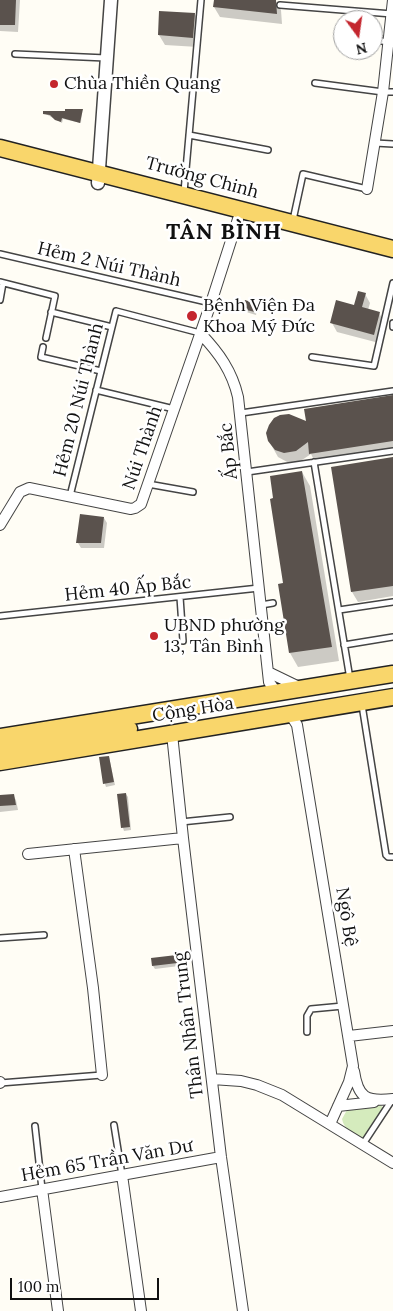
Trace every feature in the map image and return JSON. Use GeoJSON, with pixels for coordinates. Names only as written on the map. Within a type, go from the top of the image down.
{"type":"FeatureCollection","features":[{"type":"Feature","properties":{"kind":"main road","name":"Trường Chinh"},"geometry":{"type":"LineString","coordinates":[[0,148],[98,178],[239,214],[393,259]]}},
{"type":"Feature","properties":{"kind":"main road","name":"Trường Chinh"},"geometry":{"type":"LineString","coordinates":[[0,158],[184,195],[239,214],[292,223],[393,249]]}},
{"type":"Feature","properties":{"kind":"main road","name":"Cộng Hòa"},"geometry":{"type":"LineString","coordinates":[[0,762],[172,734],[283,704],[303,689],[393,674]]}},
{"type":"Feature","properties":{"kind":"main road","name":"Cộng Hòa"},"geometry":{"type":"LineString","coordinates":[[0,750],[393,686]]}},
{"type":"Feature","properties":{"kind":"main road","name":"Cộng Hòa"},"geometry":{"type":"LineString","coordinates":[[0,737],[283,704],[362,702],[393,697]]}},
{"type":"Feature","properties":{"kind":"street"},"geometry":{"type":"LineString","coordinates":[[98,178],[111,0]]}},
{"type":"Feature","properties":{"kind":"street"},"geometry":{"type":"LineString","coordinates":[[368,189],[375,143],[388,92],[393,0]]}},
{"type":"Feature","properties":{"kind":"street"},"geometry":{"type":"LineString","coordinates":[[201,334],[239,214]]}},
{"type":"Feature","properties":{"kind":"street","name":"Núi Thành"},"geometry":{"type":"LineString","coordinates":[[0,525],[20,492],[25,489],[32,488],[133,509],[142,503],[201,334]]}},
{"type":"Feature","properties":{"kind":"street","name":"Ấp Bắc"},"geometry":{"type":"LineString","coordinates":[[201,334],[221,356],[236,389],[241,413],[269,682],[283,704]]}},
{"type":"Feature","properties":{"kind":"street"},"geometry":{"type":"LineString","coordinates":[[268,672],[303,689]]}},
{"type":"Feature","properties":{"kind":"street","name":"Ngô Bệ"},"geometry":{"type":"LineString","coordinates":[[283,704],[297,725],[353,1066],[349,1082],[330,1124]]}},
{"type":"Feature","properties":{"kind":"street","name":"Thân Nhân Trung"},"geometry":{"type":"LineString","coordinates":[[172,734],[221,1157],[243,1311]]}},
{"type":"Feature","properties":{"kind":"street"},"geometry":{"type":"LineString","coordinates":[[28,854],[183,838]]}},
{"type":"Feature","properties":{"kind":"street"},"geometry":{"type":"LineString","coordinates":[[74,848],[102,1075]]}},
{"type":"Feature","properties":{"kind":"street"},"geometry":{"type":"LineString","coordinates":[[349,1036],[393,1031]]}},
{"type":"Feature","properties":{"kind":"street"},"geometry":{"type":"LineString","coordinates":[[353,1066],[359,1092],[370,1100],[389,1100]]}},
{"type":"Feature","properties":{"kind":"street"},"geometry":{"type":"LineString","coordinates":[[212,1080],[241,1081],[271,1090],[291,1099],[393,1163]]}},
{"type":"Feature","properties":{"kind":"street"},"geometry":{"type":"LineString","coordinates":[[338,1106],[389,1100]]}},
{"type":"Feature","properties":{"kind":"street","name":"Hẻm 65 Trần Văn Dư"},"geometry":{"type":"LineString","coordinates":[[0,1197],[221,1157]]}},
{"type":"Feature","properties":{"kind":"street"},"geometry":{"type":"LineString","coordinates":[[122,1175],[141,1311]]}},
{"type":"Feature","properties":{"kind":"street"},"geometry":{"type":"LineString","coordinates":[[42,1189],[58,1311]]}},
{"type":"Feature","properties":{"kind":"lane"},"geometry":{"type":"LineString","coordinates":[[184,195],[201,0]]}},
{"type":"Feature","properties":{"kind":"lane"},"geometry":{"type":"LineString","coordinates":[[280,5],[294,3],[392,14]]}},
{"type":"Feature","properties":{"kind":"lane"},"geometry":{"type":"LineString","coordinates":[[15,54],[107,58]]}},
{"type":"Feature","properties":{"kind":"lane"},"geometry":{"type":"LineString","coordinates":[[315,83],[388,92]]}},
{"type":"Feature","properties":{"kind":"lane"},"geometry":{"type":"LineString","coordinates":[[189,135],[268,150]]}},
{"type":"Feature","properties":{"kind":"lane"},"geometry":{"type":"LineString","coordinates":[[375,143],[393,144]]}},
{"type":"Feature","properties":{"kind":"lane"},"geometry":{"type":"LineString","coordinates":[[292,223],[303,174],[368,189]]}},
{"type":"Feature","properties":{"kind":"lane","name":"Hẻm 2 Núi Thành"},"geometry":{"type":"LineString","coordinates":[[0,254],[211,303]]}},
{"type":"Feature","properties":{"kind":"lane"},"geometry":{"type":"LineString","coordinates":[[0,300],[1,283],[55,296],[46,338]]}},
{"type":"Feature","properties":{"kind":"lane"},"geometry":{"type":"LineString","coordinates":[[312,357],[374,366],[393,283]]}},
{"type":"Feature","properties":{"kind":"lane","name":"Hẻm 20 Núi Thành"},"geometry":{"type":"LineString","coordinates":[[70,496],[116,311],[201,334]]}},
{"type":"Feature","properties":{"kind":"lane"},"geometry":{"type":"LineString","coordinates":[[51,312],[112,327]]}},
{"type":"Feature","properties":{"kind":"lane"},"geometry":{"type":"LineString","coordinates":[[43,347],[41,357],[101,371]]}},
{"type":"Feature","properties":{"kind":"lane"},"geometry":{"type":"LineString","coordinates":[[96,390],[174,409]]}},
{"type":"Feature","properties":{"kind":"lane"},"geometry":{"type":"LineString","coordinates":[[241,413],[393,391]]}},
{"type":"Feature","properties":{"kind":"lane"},"geometry":{"type":"LineString","coordinates":[[247,472],[393,451]]}},
{"type":"Feature","properties":{"kind":"lane"},"geometry":{"type":"LineString","coordinates":[[314,462],[350,681]]}},
{"type":"Feature","properties":{"kind":"lane"},"geometry":{"type":"LineString","coordinates":[[148,484],[193,492]]}},
{"type":"Feature","properties":{"kind":"lane","name":"Hẻm 40 Ấp Bắc"},"geometry":{"type":"LineString","coordinates":[[0,616],[260,588]]}},
{"type":"Feature","properties":{"kind":"lane"},"geometry":{"type":"LineString","coordinates":[[180,597],[184,641]]}},
{"type":"Feature","properties":{"kind":"lane"},"geometry":{"type":"LineString","coordinates":[[261,604],[273,602]]}},
{"type":"Feature","properties":{"kind":"lane"},"geometry":{"type":"LineString","coordinates":[[339,610],[393,602]]}},
{"type":"Feature","properties":{"kind":"lane"},"geometry":{"type":"LineString","coordinates":[[344,645],[393,637]]}},
{"type":"Feature","properties":{"kind":"lane"},"geometry":{"type":"LineString","coordinates":[[362,702],[386,855],[393,857]]}},
{"type":"Feature","properties":{"kind":"lane"},"geometry":{"type":"LineString","coordinates":[[181,822],[230,817]]}},
{"type":"Feature","properties":{"kind":"lane"},"geometry":{"type":"LineString","coordinates":[[0,938],[44,934]]}},
{"type":"Feature","properties":{"kind":"lane"},"geometry":{"type":"LineString","coordinates":[[307,1032],[307,1016],[311,1008],[344,1006]]}},
{"type":"Feature","properties":{"kind":"lane"},"geometry":{"type":"LineString","coordinates":[[0,1082],[102,1075]]}},
{"type":"Feature","properties":{"kind":"lane"},"geometry":{"type":"LineString","coordinates":[[363,1144],[389,1100]]}},
{"type":"Feature","properties":{"kind":"lane"},"geometry":{"type":"LineString","coordinates":[[114,1125],[122,1175]]}},
{"type":"Feature","properties":{"kind":"lane"},"geometry":{"type":"LineString","coordinates":[[35,1126],[42,1189]]}},
{"type":"Feature","properties":{"kind":"green space"},"geometry":{"type":"Polygon","coordinates":[[[380,1104],[383,1108],[363,1139],[350,1131],[343,1123],[342,1119],[347,1110],[380,1104]]]}},
{"type":"Feature","properties":{"kind":"building"},"geometry":{"type":"Polygon","coordinates":[[[0,0],[16,0],[15,25],[0,25],[0,0]]]}},
{"type":"Feature","properties":{"kind":"building"},"geometry":{"type":"Polygon","coordinates":[[[214,0],[276,0],[277,14],[213,7],[214,0]]]}},
{"type":"Feature","properties":{"kind":"building"},"geometry":{"type":"Polygon","coordinates":[[[159,11],[195,13],[193,38],[158,35],[159,11]]]}},
{"type":"Feature","properties":{"kind":"building"},"geometry":{"type":"Polygon","coordinates":[[[65,109],[83,109],[80,123],[62,118],[61,122],[55,120],[50,115],[43,114],[43,111],[65,111],[65,109]]]}},
{"type":"Feature","properties":{"kind":"building"},"geometry":{"type":"Polygon","coordinates":[[[358,291],[366,293],[362,307],[380,312],[374,335],[330,323],[336,300],[354,305],[358,291]]]}},
{"type":"Feature","properties":{"kind":"building"},"geometry":{"type":"Polygon","coordinates":[[[245,300],[257,304],[255,312],[242,309],[245,300]]]}},
{"type":"Feature","properties":{"kind":"building"},"geometry":{"type":"Polygon","coordinates":[[[393,395],[393,441],[309,454],[308,442],[296,451],[284,453],[275,450],[268,441],[266,433],[269,425],[274,418],[280,415],[289,414],[306,421],[304,409],[393,395]]]}},
{"type":"Feature","properties":{"kind":"building"},"geometry":{"type":"Polygon","coordinates":[[[393,457],[393,586],[351,592],[331,467],[393,457]]]}},
{"type":"Feature","properties":{"kind":"building"},"geometry":{"type":"Polygon","coordinates":[[[302,471],[332,647],[289,653],[278,584],[283,583],[270,499],[273,498],[270,476],[302,471]]]}},
{"type":"Feature","properties":{"kind":"building"},"geometry":{"type":"Polygon","coordinates":[[[80,514],[104,517],[101,543],[76,543],[80,514]]]}},
{"type":"Feature","properties":{"kind":"building"},"geometry":{"type":"Polygon","coordinates":[[[109,756],[114,782],[103,784],[99,757],[109,756]]]}},
{"type":"Feature","properties":{"kind":"building"},"geometry":{"type":"Polygon","coordinates":[[[126,793],[130,827],[121,828],[117,794],[126,793]]]}},
{"type":"Feature","properties":{"kind":"building"},"geometry":{"type":"Polygon","coordinates":[[[14,794],[16,805],[0,806],[0,795],[14,794]]]}},
{"type":"Feature","properties":{"kind":"building"},"geometry":{"type":"Polygon","coordinates":[[[185,954],[186,962],[152,966],[151,958],[185,954]]]}},
{"type":"Feature","properties":{"kind":"place","name":"Chùa Thiền Quang"},"geometry":{"type":"Point","coordinates":[54,84]}},
{"type":"Feature","properties":{"kind":"place","name":"Bệnh Viện Đa Khoa Mỹ Đức"},"geometry":{"type":"Point","coordinates":[192,316]}},
{"type":"Feature","properties":{"kind":"place","name":"UBND phường 13, Tân Bình"},"geometry":{"type":"Point","coordinates":[154,636]}},
{"type":"Feature","properties":{"kind":"district","name":"TÂN BÌNH"},"geometry":{"type":"Point","coordinates":[224,233]}}]}
